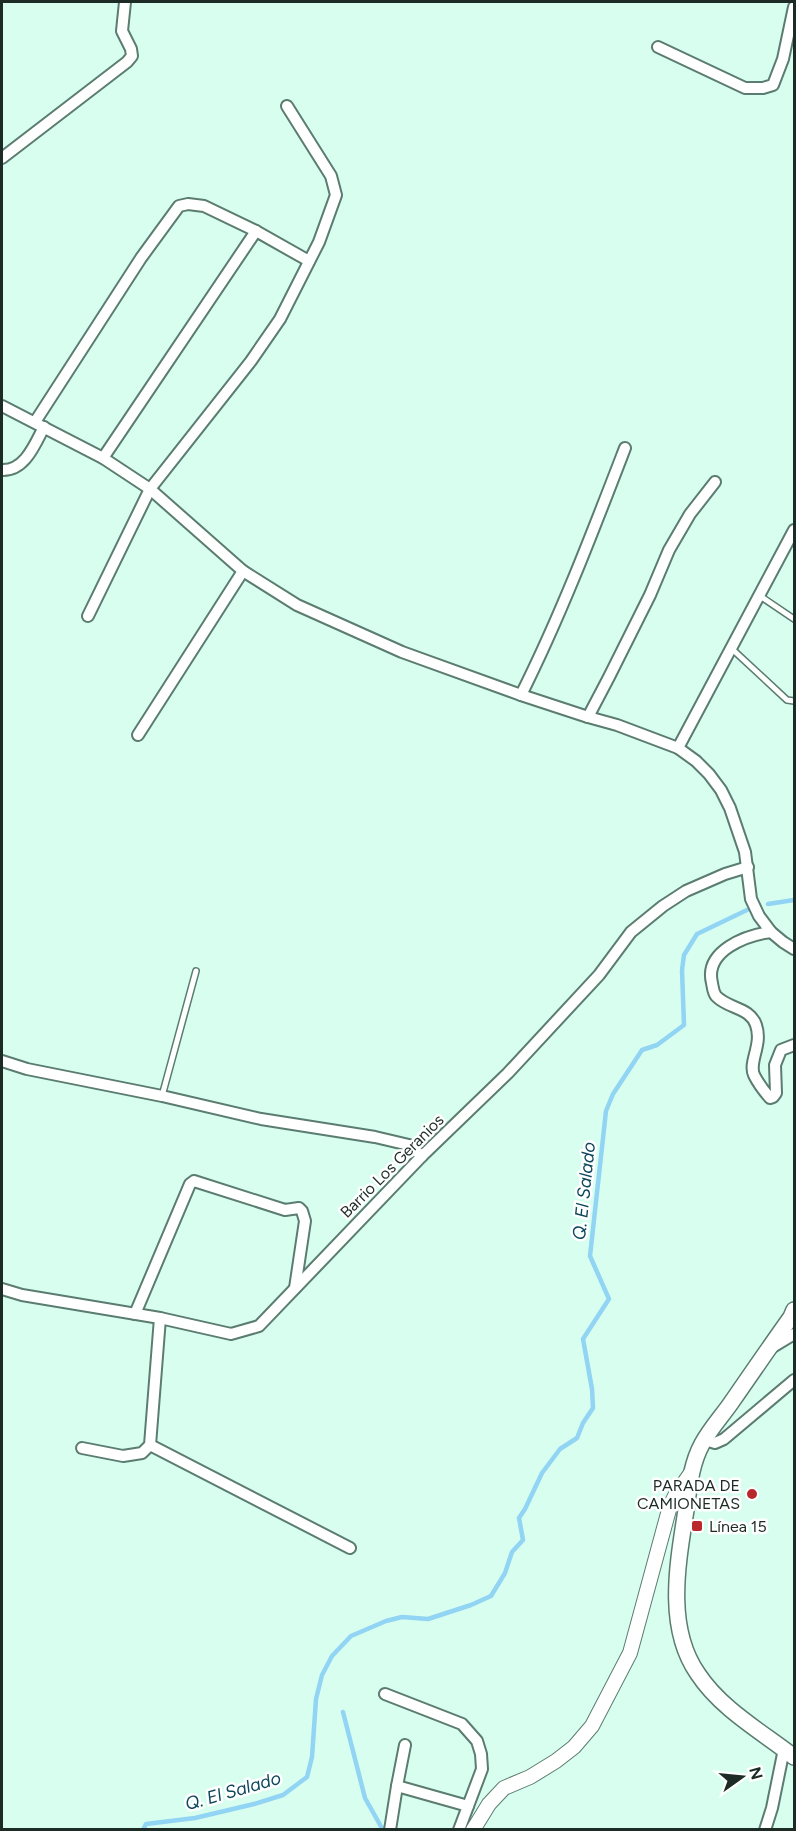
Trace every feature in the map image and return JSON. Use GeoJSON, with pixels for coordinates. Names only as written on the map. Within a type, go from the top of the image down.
{"type":"FeatureCollection","features":[{"type":"Feature","properties":{"kind":"main road"},"geometry":{"type":"LineString","coordinates":[[789,1753],[714,1694],[698,1674],[689,1660],[682,1641],[678,1618],[677,1579],[691,1473],[705,1440],[795,1310]]}},
{"type":"Feature","properties":{"kind":"street"},"geometry":{"type":"LineString","coordinates":[[2,158],[132,56],[122,31],[126,2]]}},
{"type":"Feature","properties":{"kind":"street"},"geometry":{"type":"LineString","coordinates":[[658,47],[745,88],[763,88],[773,84],[777,76],[795,6]]}},
{"type":"Feature","properties":{"kind":"street"},"geometry":{"type":"LineString","coordinates":[[88,616],[150,489],[251,361],[274,328],[319,242],[336,195],[331,176],[287,106]]}},
{"type":"Feature","properties":{"kind":"street"},"geometry":{"type":"LineString","coordinates":[[2,470],[18,465],[27,458],[39,425],[141,258],[179,206],[188,204],[204,206],[256,231],[309,261]]}},
{"type":"Feature","properties":{"kind":"street"},"geometry":{"type":"LineString","coordinates":[[102,458],[256,231]]}},
{"type":"Feature","properties":{"kind":"street"},"geometry":{"type":"LineString","coordinates":[[2,406],[102,458],[150,489],[243,571],[297,605],[402,651],[520,695],[617,725],[678,748],[696,761],[721,790],[739,833],[748,867],[752,899],[759,916],[771,932],[795,949]]}},
{"type":"Feature","properties":{"kind":"street"},"geometry":{"type":"LineString","coordinates":[[520,695],[539,658],[582,559],[626,448]]}},
{"type":"Feature","properties":{"kind":"street"},"geometry":{"type":"LineString","coordinates":[[588,717],[650,595],[669,550],[690,514],[715,482]]}},
{"type":"Feature","properties":{"kind":"street"},"geometry":{"type":"LineString","coordinates":[[678,748],[795,530]]}},
{"type":"Feature","properties":{"kind":"street"},"geometry":{"type":"LineString","coordinates":[[138,735],[243,571]]}},
{"type":"Feature","properties":{"kind":"street","name":"Barrio Los Geranios"},"geometry":{"type":"LineString","coordinates":[[2,1289],[22,1295],[160,1318],[231,1334],[259,1326],[422,1156],[516,1065],[599,975],[631,932],[686,891],[748,867]]}},
{"type":"Feature","properties":{"kind":"street"},"geometry":{"type":"LineString","coordinates":[[771,932],[756,934],[732,944],[717,956],[710,976],[714,994],[723,1002],[754,1018],[758,1029],[759,1044],[752,1064],[753,1073],[770,1098],[776,1093],[775,1065],[781,1050],[795,1045]]}},
{"type":"Feature","properties":{"kind":"street"},"geometry":{"type":"LineString","coordinates":[[2,1061],[27,1069],[162,1096],[261,1119],[375,1137],[410,1145],[422,1156]]}},
{"type":"Feature","properties":{"kind":"street"},"geometry":{"type":"LineString","coordinates":[[135,1314],[190,1184],[194,1181],[285,1210],[299,1208],[302,1210],[305,1221],[295,1289]]}},
{"type":"Feature","properties":{"kind":"street"},"geometry":{"type":"LineString","coordinates":[[82,1448],[123,1456],[142,1453],[150,1445],[160,1318]]}},
{"type":"Feature","properties":{"kind":"street"},"geometry":{"type":"LineString","coordinates":[[768,1349],[795,1334]]}},
{"type":"Feature","properties":{"kind":"street"},"geometry":{"type":"LineString","coordinates":[[705,1440],[720,1442],[795,1380]]}},
{"type":"Feature","properties":{"kind":"street"},"geometry":{"type":"LineString","coordinates":[[150,1445],[350,1548]]}},
{"type":"Feature","properties":{"kind":"street"},"geometry":{"type":"LineString","coordinates":[[473,1830],[489,1804],[504,1788],[530,1777],[556,1761],[574,1747],[592,1726],[630,1653],[670,1506],[691,1473]]}},
{"type":"Feature","properties":{"kind":"street"},"geometry":{"type":"LineString","coordinates":[[385,1694],[462,1724],[477,1741],[482,1754],[482,1769],[459,1830]]}},
{"type":"Feature","properties":{"kind":"street"},"geometry":{"type":"LineString","coordinates":[[390,1830],[405,1745]]}},
{"type":"Feature","properties":{"kind":"street"},"geometry":{"type":"LineString","coordinates":[[765,1830],[789,1753]]}},
{"type":"Feature","properties":{"kind":"street"},"geometry":{"type":"LineString","coordinates":[[396,1786],[468,1806]]}},
{"type":"Feature","properties":{"kind":"lane"},"geometry":{"type":"LineString","coordinates":[[760,596],[795,619]]}},
{"type":"Feature","properties":{"kind":"lane"},"geometry":{"type":"LineString","coordinates":[[731,648],[787,700],[795,701]]}},
{"type":"Feature","properties":{"kind":"lane"},"geometry":{"type":"LineString","coordinates":[[162,1096],[196,971]]}},
{"type":"Feature","properties":{"kind":"waterway"},"geometry":{"type":"LineString","coordinates":[[768,904],[794,900]]}},
{"type":"Feature","properties":{"kind":"waterway","name":"Q. El Salado"},"geometry":{"type":"LineString","coordinates":[[143,1830],[146,1824],[195,1818],[283,1795],[307,1777],[312,1757],[316,1699],[322,1675],[332,1656],[351,1636],[386,1621],[402,1617],[428,1619],[491,1596],[505,1573],[512,1552],[523,1540],[519,1518],[542,1473],[560,1449],[577,1438],[593,1408],[583,1339],[609,1299],[590,1256],[606,1111],[613,1094],[642,1050],[657,1045],[684,1025],[682,970],[684,955],[697,934],[747,910]]}},
{"type":"Feature","properties":{"kind":"waterway"},"geometry":{"type":"LineString","coordinates":[[343,1712],[365,1798],[383,1830]]}},
{"type":"Feature","properties":{"kind":"place","name":"PARADA DE CAMIONETAS"},"geometry":{"type":"Point","coordinates":[752,1494]}},
{"type":"Feature","properties":{"kind":"place","name":"Línea 15"},"geometry":{"type":"Point","coordinates":[697,1526]}}]}
